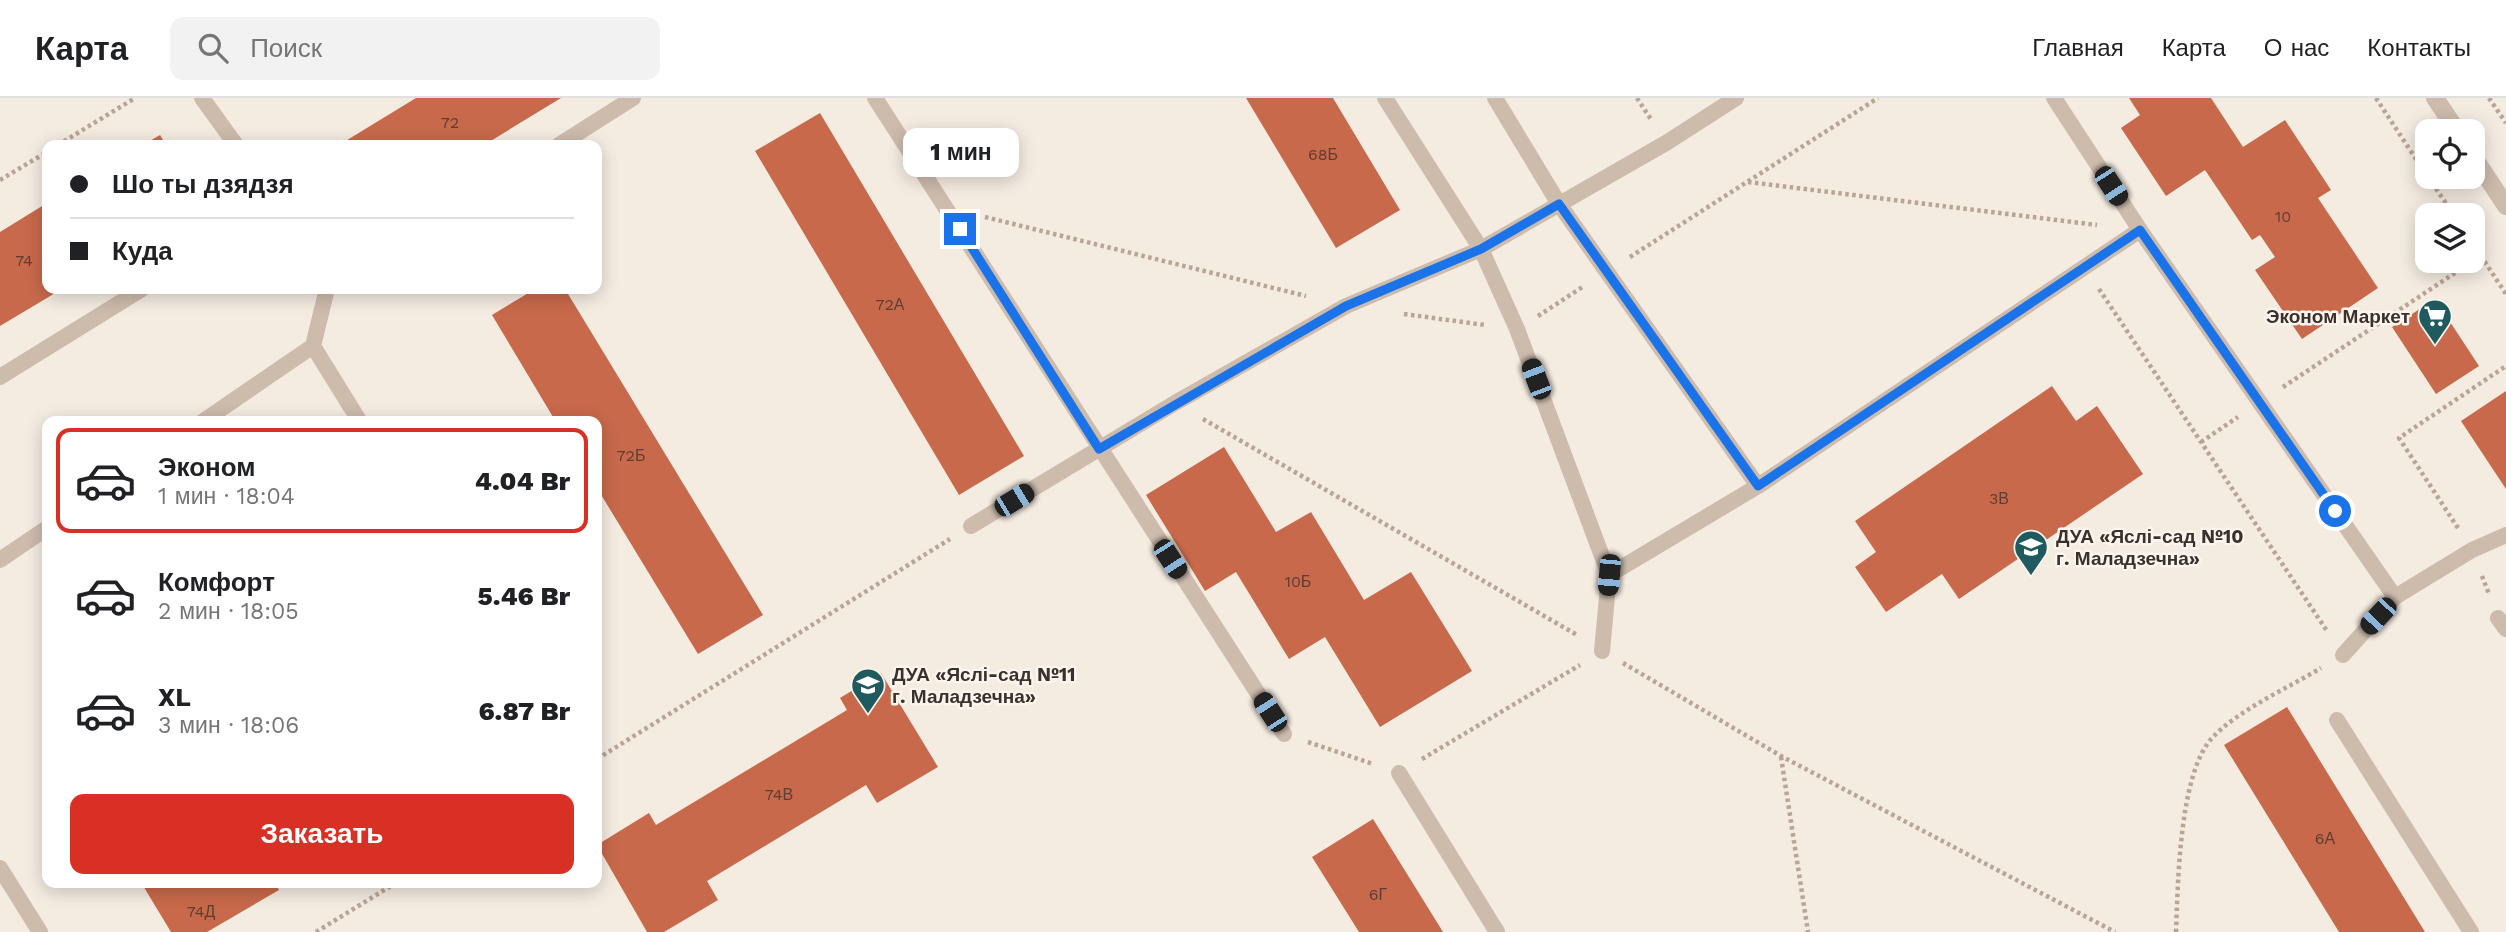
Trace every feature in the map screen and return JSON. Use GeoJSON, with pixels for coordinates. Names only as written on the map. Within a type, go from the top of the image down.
{"type":"FeatureCollection","features":[{"type":"Feature","properties":{"kind":"street"},"geometry":{"type":"LineString","coordinates":[[2435,98],[2449,119]]}},
{"type":"Feature","properties":{"kind":"street"},"geometry":{"type":"LineString","coordinates":[[2485,174],[2506,206]]}},
{"type":"Feature","properties":{"kind":"lane"},"geometry":{"type":"LineString","coordinates":[[202,98],[232,140]]}},
{"type":"Feature","properties":{"kind":"lane"},"geometry":{"type":"LineString","coordinates":[[567,140],[633,98]]}},
{"type":"Feature","properties":{"kind":"lane"},"geometry":{"type":"LineString","coordinates":[[875,98],[1284,734]]}},
{"type":"Feature","properties":{"kind":"lane"},"geometry":{"type":"LineString","coordinates":[[1385,98],[1481,249],[1517,330],[1609,575],[1602,651]]}},
{"type":"Feature","properties":{"kind":"lane"},"geometry":{"type":"LineString","coordinates":[[1494,98],[1559,204],[1758,486]]}},
{"type":"Feature","properties":{"kind":"lane"},"geometry":{"type":"LineString","coordinates":[[2054,98],[2140,230],[2395,597]]}},
{"type":"Feature","properties":{"kind":"lane"},"geometry":{"type":"LineString","coordinates":[[971,526],[1175,402],[1346,306],[1481,249],[1728,100]]}},
{"type":"Feature","properties":{"kind":"lane"},"geometry":{"type":"LineString","coordinates":[[1609,575],[1758,486],[2140,230]]}},
{"type":"Feature","properties":{"kind":"lane"},"geometry":{"type":"LineString","coordinates":[[0,377],[134,294]]}},
{"type":"Feature","properties":{"kind":"lane"},"geometry":{"type":"LineString","coordinates":[[211,416],[313,346],[326,294]]}},
{"type":"Feature","properties":{"kind":"lane"},"geometry":{"type":"LineString","coordinates":[[313,346],[356,416]]}},
{"type":"Feature","properties":{"kind":"lane"},"geometry":{"type":"LineString","coordinates":[[0,560],[42,531]]}},
{"type":"Feature","properties":{"kind":"lane"},"geometry":{"type":"LineString","coordinates":[[2343,655],[2395,597],[2472,550],[2506,534]]}},
{"type":"Feature","properties":{"kind":"lane"},"geometry":{"type":"LineString","coordinates":[[2337,720],[2471,932]]}},
{"type":"Feature","properties":{"kind":"lane"},"geometry":{"type":"LineString","coordinates":[[1399,773],[1497,932]]}},
{"type":"Feature","properties":{"kind":"lane"},"geometry":{"type":"LineString","coordinates":[[0,868],[40,932]]}},
{"type":"Feature","properties":{"kind":"path"},"geometry":{"type":"LineString","coordinates":[[66,140],[135,98]]}},
{"type":"Feature","properties":{"kind":"path"},"geometry":{"type":"LineString","coordinates":[[2376,98],[2415,156]]}},
{"type":"Feature","properties":{"kind":"path"},"geometry":{"type":"LineString","coordinates":[[2489,98],[2506,123]]}},
{"type":"Feature","properties":{"kind":"path"},"geometry":{"type":"LineString","coordinates":[[0,180],[42,155]]}},
{"type":"Feature","properties":{"kind":"path"},"geometry":{"type":"LineString","coordinates":[[1747,182],[2140,230]]}},
{"type":"Feature","properties":{"kind":"path"},"geometry":{"type":"LineString","coordinates":[[946,207],[1346,306]]}},
{"type":"Feature","properties":{"kind":"path"},"geometry":{"type":"LineString","coordinates":[[2485,263],[2506,294]]}},
{"type":"Feature","properties":{"kind":"path"},"geometry":{"type":"LineString","coordinates":[[2085,268],[2343,655],[2229,724],[2206,747],[2195,769],[2187,808],[2178,864],[2176,932]]}},
{"type":"Feature","properties":{"kind":"path"},"geometry":{"type":"LineString","coordinates":[[2201,442],[2455,273]]}},
{"type":"Feature","properties":{"kind":"path"},"geometry":{"type":"LineString","coordinates":[[2502,624],[2472,550],[2399,438],[2506,366]]}},
{"type":"Feature","properties":{"kind":"path"},"geometry":{"type":"LineString","coordinates":[[1175,402],[1506,592],[1781,756],[2115,932]]}},
{"type":"Feature","properties":{"kind":"path"},"geometry":{"type":"LineString","coordinates":[[602,756],[971,526]]}},
{"type":"Feature","properties":{"kind":"path"},"geometry":{"type":"LineString","coordinates":[[1284,734],[1399,773],[1602,651]]}},
{"type":"Feature","properties":{"kind":"path"},"geometry":{"type":"LineString","coordinates":[[1781,756],[1808,932]]}},
{"type":"Feature","properties":{"kind":"path"},"geometry":{"type":"LineString","coordinates":[[316,932],[388,888]]}},
{"type":"Feature","properties":{"kind":"building"},"geometry":{"type":"Polygon","coordinates":[[[416,98],[561,98],[492,140],[347,140],[416,98]]]}},
{"type":"Feature","properties":{"kind":"building"},"geometry":{"type":"Polygon","coordinates":[[[1246,98],[1333,98],[1400,210],[1336,248],[1246,98]]]}},
{"type":"Feature","properties":{"kind":"building"},"geometry":{"type":"Polygon","coordinates":[[[2129,98],[2211,98],[2243,147],[2285,120],[2331,190],[2318,198],[2378,288],[2302,339],[2255,270],[2275,257],[2260,235],[2252,240],[2205,170],[2166,196],[2121,128],[2140,115],[2129,98]]]}},
{"type":"Feature","properties":{"kind":"building"},"geometry":{"type":"Polygon","coordinates":[[[820,113],[1024,456],[959,495],[755,151],[820,113]]]}},
{"type":"Feature","properties":{"kind":"building"},"geometry":{"type":"Polygon","coordinates":[[[42,206],[42,294],[54,294],[0,326],[0,232],[42,206]]]}},
{"type":"Feature","properties":{"kind":"building"},"geometry":{"type":"Polygon","coordinates":[[[527,294],[568,294],[763,615],[698,654],[602,496],[602,416],[552,416],[492,315],[527,294]]]}},
{"type":"Feature","properties":{"kind":"building","name":"Эконом Маркет"},"geometry":{"type":"Polygon","coordinates":[[[2435,299],[2479,366],[2436,394],[2392,327],[2435,299]]]}},
{"type":"Feature","properties":{"kind":"building"},"geometry":{"type":"Polygon","coordinates":[[[2052,386],[2076,421],[2097,406],[2143,474],[1959,599],[1942,574],[1886,612],[1855,567],[1876,552],[1855,521],[2052,386]]]}},
{"type":"Feature","properties":{"kind":"building"},"geometry":{"type":"Polygon","coordinates":[[[2506,391],[2506,489],[2461,421],[2506,391]]]}},
{"type":"Feature","properties":{"kind":"building"},"geometry":{"type":"Polygon","coordinates":[[[1224,447],[1276,532],[1311,512],[1364,600],[1411,572],[1472,671],[1380,727],[1325,637],[1289,659],[1236,572],[1205,591],[1146,495],[1224,447]]]}},
{"type":"Feature","properties":{"kind":"building"},"geometry":{"type":"Polygon","coordinates":[[[881,673],[938,767],[877,803],[866,785],[707,881],[718,900],[664,932],[647,932],[602,854],[602,842],[649,813],[656,825],[847,710],[840,698],[881,673]]]}},
{"type":"Feature","properties":{"kind":"building"},"geometry":{"type":"Polygon","coordinates":[[[2287,707],[2425,932],[2339,932],[2224,745],[2287,707]]]}},
{"type":"Feature","properties":{"kind":"building"},"geometry":{"type":"Polygon","coordinates":[[[1373,819],[1443,932],[1359,932],[1312,857],[1373,819]]]}},
{"type":"Feature","properties":{"kind":"building"},"geometry":{"type":"Polygon","coordinates":[[[144,888],[279,890],[207,932],[171,932],[144,888]]]}},
{"type":"Feature","properties":{"kind":"place","name":"Эконом Маркет"},"geometry":{"type":"Point","coordinates":[2435,346]}},
{"type":"Feature","properties":{"kind":"place","name":"ДУА «Яслі-сад №10 г. Маладзечна»"},"geometry":{"type":"Point","coordinates":[2031,577]}},
{"type":"Feature","properties":{"kind":"place","name":"ДУА «Яслі-сад №11 г. Маладзечна»"},"geometry":{"type":"Point","coordinates":[868,715]}},
{"type":"Feature","properties":{"kind":"route"},"geometry":{"type":"LineString","coordinates":[[960,229],[1099,449],[1175,402],[1346,306],[1481,249],[1559,204],[1758,486],[2140,230],[2335,511]]}}]}
